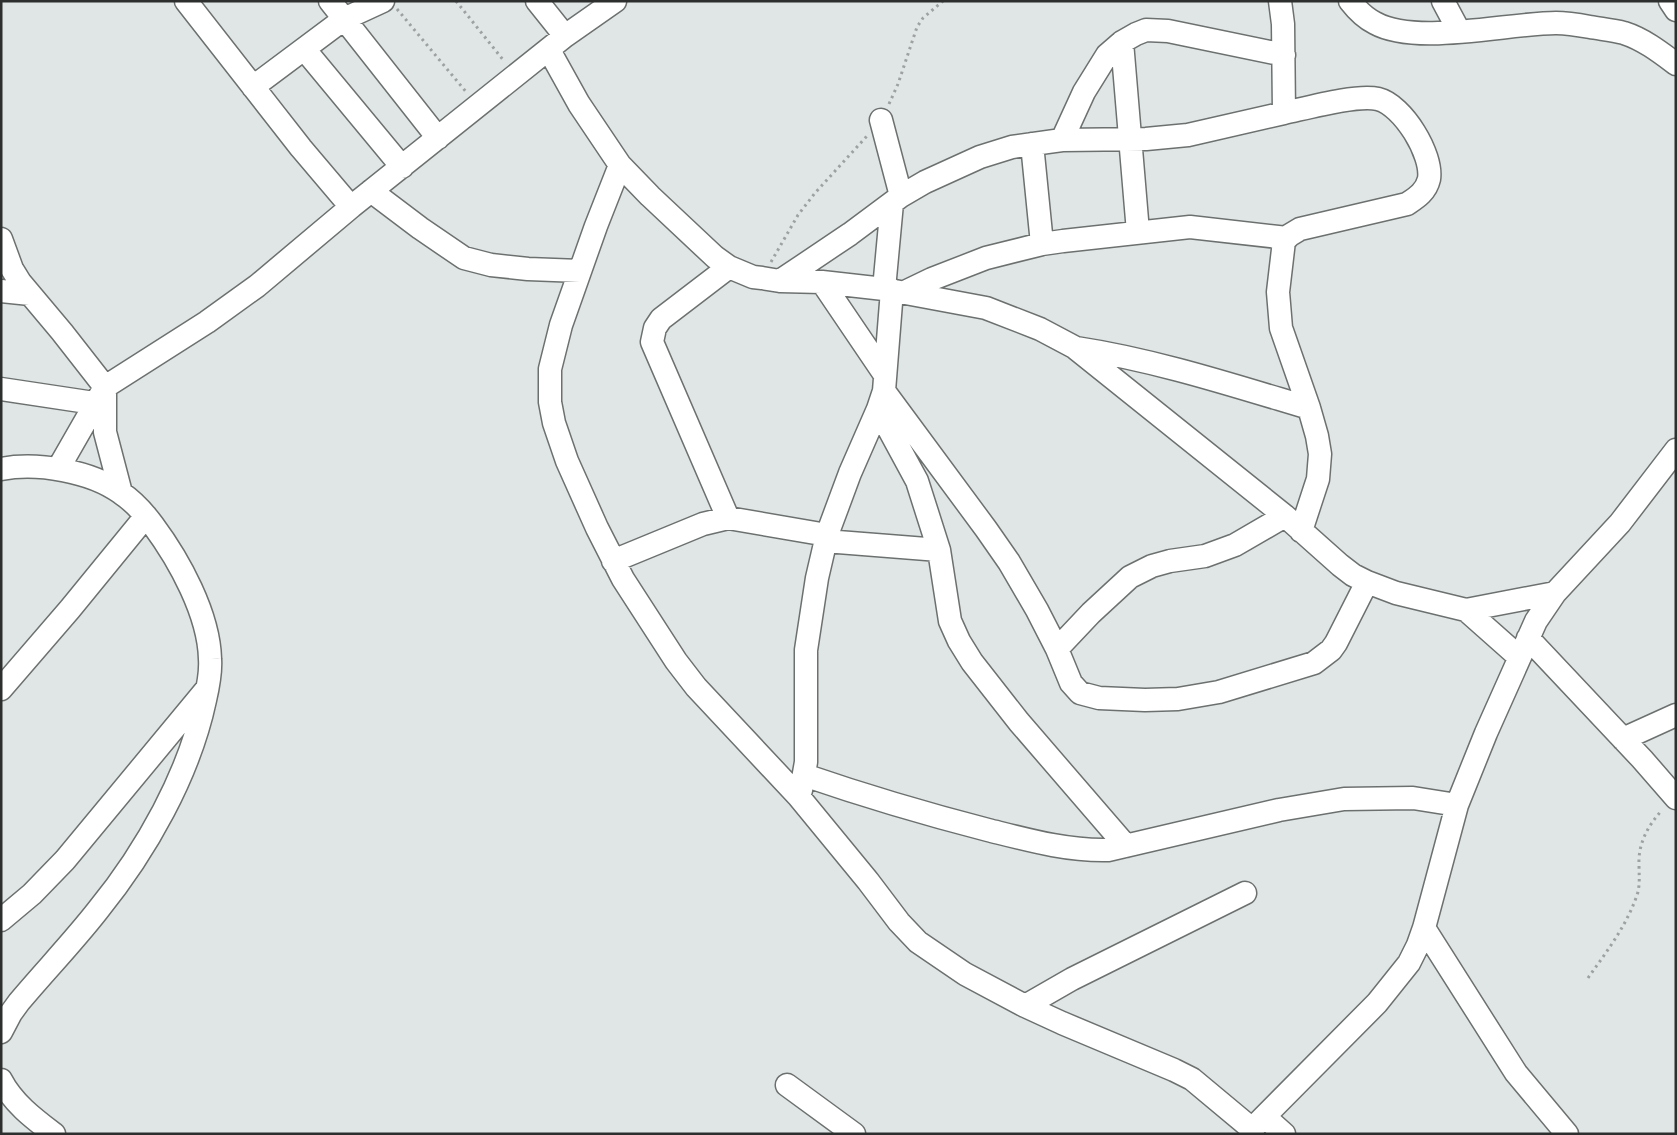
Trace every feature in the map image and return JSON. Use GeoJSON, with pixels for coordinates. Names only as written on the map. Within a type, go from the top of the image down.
{"type":"FeatureCollection","features":[{"type":"Feature","properties":{"kind":"street"},"geometry":{"type":"LineString","coordinates":[[186,1],[301,148],[351,207]]}},
{"type":"Feature","properties":{"kind":"street"},"geometry":{"type":"LineString","coordinates":[[330,1],[438,138]]}},
{"type":"Feature","properties":{"kind":"street"},"geometry":{"type":"LineString","coordinates":[[537,1],[557,43],[579,104],[620,165],[715,258],[729,268],[747,275],[771,280],[822,282],[894,290],[986,308],[1040,328],[1074,347],[1285,516],[1340,565],[1367,582],[1396,593],[1466,610],[1524,648],[1623,739],[1675,798]]}},
{"type":"Feature","properties":{"kind":"street"},"geometry":{"type":"LineString","coordinates":[[58,468],[99,395],[257,286],[351,207],[515,76],[615,1]]}},
{"type":"Feature","properties":{"kind":"street"},"geometry":{"type":"LineString","coordinates":[[1280,1],[1283,24],[1284,113]]}},
{"type":"Feature","properties":{"kind":"street"},"geometry":{"type":"LineString","coordinates":[[1350,1],[1360,13],[1377,24],[1395,30],[1420,33],[1558,23],[1576,24],[1624,33],[1643,42],[1676,64]]}},
{"type":"Feature","properties":{"kind":"street"},"geometry":{"type":"LineString","coordinates":[[1443,1],[1459,31]]}},
{"type":"Feature","properties":{"kind":"street"},"geometry":{"type":"LineString","coordinates":[[1670,1],[1676,10]]}},
{"type":"Feature","properties":{"kind":"street"},"geometry":{"type":"LineString","coordinates":[[253,87],[344,19],[390,5]]}},
{"type":"Feature","properties":{"kind":"street"},"geometry":{"type":"LineString","coordinates":[[1062,140],[1084,92],[1107,55],[1122,42],[1141,32],[1168,31],[1284,55]]}},
{"type":"Feature","properties":{"kind":"street"},"geometry":{"type":"LineString","coordinates":[[1122,42],[1138,232]]}},
{"type":"Feature","properties":{"kind":"street"},"geometry":{"type":"LineString","coordinates":[[305,50],[402,166]]}},
{"type":"Feature","properties":{"kind":"street"},"geometry":{"type":"LineString","coordinates":[[771,280],[850,234],[925,182],[980,157],[1012,147],[1062,140],[1130,139],[1188,135],[1284,113],[1363,98],[1387,102],[1397,110],[1420,142],[1429,172],[1426,188],[1418,198],[1407,204],[1300,229],[1287,238],[1284,244],[1278,292],[1281,328],[1309,408],[1320,454],[1320,467],[1313,498],[1302,531]]}},
{"type":"Feature","properties":{"kind":"street"},"geometry":{"type":"LineString","coordinates":[[799,797],[804,775],[806,747],[806,650],[817,578],[826,538],[882,392],[894,290],[897,200],[881,120]]}},
{"type":"Feature","properties":{"kind":"street"},"geometry":{"type":"LineString","coordinates":[[1032,144],[1042,244]]}},
{"type":"Feature","properties":{"kind":"street"},"geometry":{"type":"LineString","coordinates":[[620,165],[560,325],[550,369],[550,402],[554,423],[564,454],[613,561],[649,620],[696,686],[799,797],[899,922],[918,942],[965,974],[1024,1006],[1174,1070],[1192,1080],[1255,1126],[1284,1134]]}},
{"type":"Feature","properties":{"kind":"street"},"geometry":{"type":"LineString","coordinates":[[371,191],[428,234],[464,258],[491,265],[528,270],[580,271]]}},
{"type":"Feature","properties":{"kind":"street"},"geometry":{"type":"LineString","coordinates":[[894,290],[932,279],[986,258],[1042,244],[1190,227],[1287,238]]}},
{"type":"Feature","properties":{"kind":"street"},"geometry":{"type":"LineString","coordinates":[[1,239],[12,270],[62,332],[99,395],[105,432],[121,493]]}},
{"type":"Feature","properties":{"kind":"street"},"geometry":{"type":"LineString","coordinates":[[728,518],[652,342],[655,328],[661,319],[729,268]]}},
{"type":"Feature","properties":{"kind":"street"},"geometry":{"type":"LineString","coordinates":[[822,282],[882,392],[917,481],[939,550],[950,621],[959,641],[972,662],[1019,722],[1126,846]]}},
{"type":"Feature","properties":{"kind":"street"},"geometry":{"type":"LineString","coordinates":[[1,291],[30,294]]}},
{"type":"Feature","properties":{"kind":"street"},"geometry":{"type":"LineString","coordinates":[[1074,347],[1147,361],[1309,408]]}},
{"type":"Feature","properties":{"kind":"street"},"geometry":{"type":"LineString","coordinates":[[1,389],[99,395]]}},
{"type":"Feature","properties":{"kind":"street"},"geometry":{"type":"LineString","coordinates":[[882,392],[1009,562],[1028,593],[1057,649],[1068,678],[1074,688],[1080,693],[1092,697],[1178,700],[1219,692],[1304,667],[1324,657],[1336,643],[1367,582]]}},
{"type":"Feature","properties":{"kind":"street"},"geometry":{"type":"LineString","coordinates":[[1255,1126],[1377,1003],[1409,963],[1424,928],[1457,805],[1486,733],[1536,622],[1555,593],[1620,524],[1674,456]]}},
{"type":"Feature","properties":{"kind":"street"},"geometry":{"type":"LineString","coordinates":[[1,469],[58,468],[104,483],[121,493],[146,516],[166,543],[182,571],[203,618],[210,659],[208,688],[200,724],[188,759],[146,841],[98,910],[10,1013],[1,1032]]}},
{"type":"Feature","properties":{"kind":"street"},"geometry":{"type":"LineString","coordinates":[[1,689],[146,516]]}},
{"type":"Feature","properties":{"kind":"street"},"geometry":{"type":"LineString","coordinates":[[1057,649],[1091,613],[1135,574],[1161,563],[1205,556],[1235,545],[1285,516]]}},
{"type":"Feature","properties":{"kind":"street"},"geometry":{"type":"LineString","coordinates":[[613,561],[703,524],[728,518],[826,538],[939,550]]}},
{"type":"Feature","properties":{"kind":"street"},"geometry":{"type":"LineString","coordinates":[[1466,610],[1555,593]]}},
{"type":"Feature","properties":{"kind":"street"},"geometry":{"type":"LineString","coordinates":[[1,920],[32,894],[65,860],[208,688]]}},
{"type":"Feature","properties":{"kind":"street"},"geometry":{"type":"LineString","coordinates":[[1623,739],[1676,715]]}},
{"type":"Feature","properties":{"kind":"street"},"geometry":{"type":"LineString","coordinates":[[804,775],[898,806],[1065,848],[1090,850],[1108,850],[1280,810],[1344,799],[1413,798],[1457,805]]}},
{"type":"Feature","properties":{"kind":"street"},"geometry":{"type":"LineString","coordinates":[[1024,1006],[1072,979],[1245,893]]}},
{"type":"Feature","properties":{"kind":"street"},"geometry":{"type":"LineString","coordinates":[[1424,928],[1516,1073],[1567,1134]]}},
{"type":"Feature","properties":{"kind":"street"},"geometry":{"type":"LineString","coordinates":[[1,1080],[14,1100],[32,1118],[54,1134]]}},
{"type":"Feature","properties":{"kind":"street"},"geometry":{"type":"LineString","coordinates":[[787,1085],[854,1134]]}},
{"type":"Feature","properties":{"kind":"path"},"geometry":{"type":"LineString","coordinates":[[456,1],[515,76]]}},
{"type":"Feature","properties":{"kind":"path"},"geometry":{"type":"LineString","coordinates":[[771,280],[789,229],[815,193],[881,120],[898,84],[917,27],[923,18],[943,1]]}},
{"type":"Feature","properties":{"kind":"path"},"geometry":{"type":"LineString","coordinates":[[390,5],[478,106]]}},
{"type":"Feature","properties":{"kind":"path"},"geometry":{"type":"LineString","coordinates":[[1588,978],[1620,932],[1638,893],[1641,843],[1652,822],[1675,798]]}}]}
